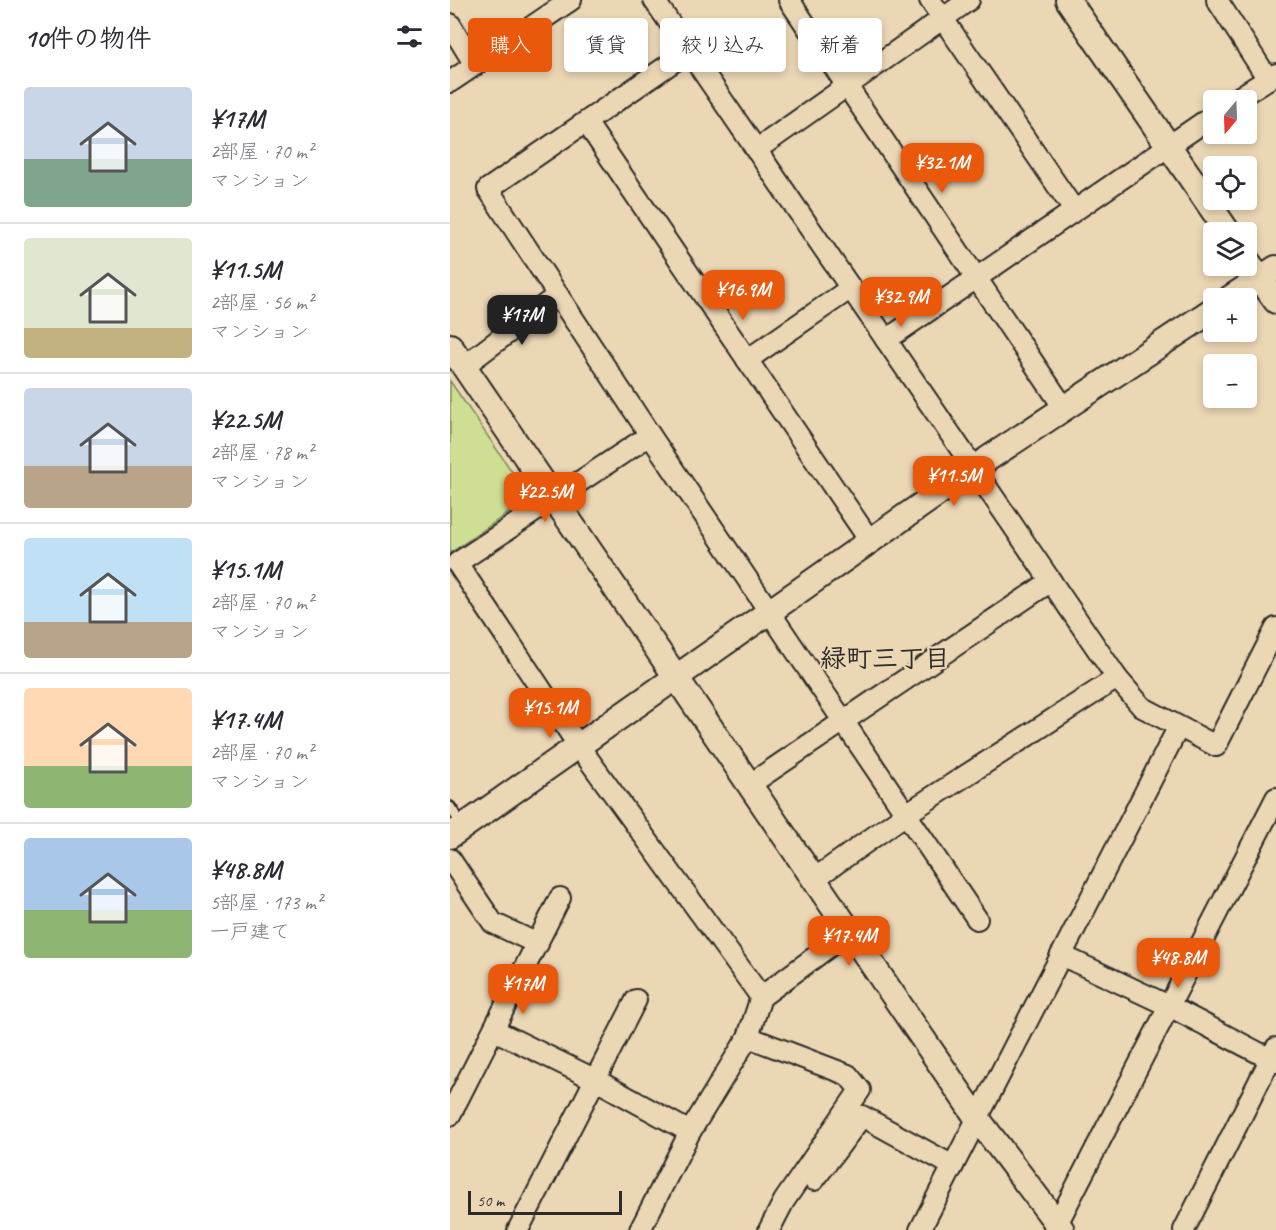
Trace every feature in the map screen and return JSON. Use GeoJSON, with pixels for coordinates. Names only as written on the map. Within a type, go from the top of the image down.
{"type":"FeatureCollection","features":[{"type":"Feature","properties":{"kind":"street"},"geometry":{"type":"LineString","coordinates":[[545,18],[571,0]]}},
{"type":"Feature","properties":{"kind":"street"},"geometry":{"type":"LineString","coordinates":[[654,0],[666,18]]}},
{"type":"Feature","properties":{"kind":"street"},"geometry":{"type":"LineString","coordinates":[[789,0],[1064,408]]}},
{"type":"Feature","properties":{"kind":"street"},"geometry":{"type":"LineString","coordinates":[[930,0],[1074,210]]}},
{"type":"Feature","properties":{"kind":"street"},"geometry":{"type":"LineString","coordinates":[[756,150],[846,84],[969,0]]}},
{"type":"Feature","properties":{"kind":"street"},"geometry":{"type":"LineString","coordinates":[[1068,0],[1221,222]]}},
{"type":"Feature","properties":{"kind":"street"},"geometry":{"type":"LineString","coordinates":[[1217,0],[1272,76],[1250,90]]}},
{"type":"Feature","properties":{"kind":"street"},"geometry":{"type":"LineString","coordinates":[[450,24],[468,52]]}},
{"type":"Feature","properties":{"kind":"street"},"geometry":{"type":"LineString","coordinates":[[450,82],[468,70]]}},
{"type":"Feature","properties":{"kind":"street"},"geometry":{"type":"LineString","coordinates":[[660,71],[488,189],[650,435],[977,919]]}},
{"type":"Feature","properties":{"kind":"street"},"geometry":{"type":"LineString","coordinates":[[703,72],[1117,678],[1142,707],[1216,746],[1276,628]]}},
{"type":"Feature","properties":{"kind":"street"},"geometry":{"type":"LineString","coordinates":[[586,122],[870,541]]}},
{"type":"Feature","properties":{"kind":"street"},"geometry":{"type":"LineString","coordinates":[[886,340],[1203,122]]}},
{"type":"Feature","properties":{"kind":"street"},"geometry":{"type":"LineString","coordinates":[[1245,288],[1268,273],[1276,302]]}},
{"type":"Feature","properties":{"kind":"street"},"geometry":{"type":"LineString","coordinates":[[747,360],[851,288]]}},
{"type":"Feature","properties":{"kind":"street"},"geometry":{"type":"LineString","coordinates":[[464,366],[558,295]]}},
{"type":"Feature","properties":{"kind":"street"},"geometry":{"type":"LineString","coordinates":[[454,823],[578,745],[974,468],[1203,316]]}},
{"type":"Feature","properties":{"kind":"street"},"geometry":{"type":"LineString","coordinates":[[450,346],[978,1118],[1058,1228],[1276,798]]}},
{"type":"Feature","properties":{"kind":"street"},"geometry":{"type":"LineString","coordinates":[[650,435],[457,563],[578,745],[761,997]]}},
{"type":"Feature","properties":{"kind":"street"},"geometry":{"type":"LineString","coordinates":[[749,785],[1051,581]]}},
{"type":"Feature","properties":{"kind":"street"},"geometry":{"type":"LineString","coordinates":[[814,879],[906,814],[1117,678]]}},
{"type":"Feature","properties":{"kind":"street"},"geometry":{"type":"LineString","coordinates":[[920,1230],[1178,728]]}},
{"type":"Feature","properties":{"kind":"street"},"geometry":{"type":"LineString","coordinates":[[450,859],[493,923],[538,944]]}},
{"type":"Feature","properties":{"kind":"street"},"geometry":{"type":"LineString","coordinates":[[450,1115],[560,898]]}},
{"type":"Feature","properties":{"kind":"street"},"geometry":{"type":"LineString","coordinates":[[640,1230],[690,1132],[748,1037],[761,997],[850,931]]}},
{"type":"Feature","properties":{"kind":"street"},"geometry":{"type":"LineString","coordinates":[[1061,955],[1274,1056],[1184,1230]]}},
{"type":"Feature","properties":{"kind":"street"},"geometry":{"type":"LineString","coordinates":[[518,1230],[636,1000]]}},
{"type":"Feature","properties":{"kind":"street"},"geometry":{"type":"LineString","coordinates":[[494,1030],[596,1080],[690,1132]]}},
{"type":"Feature","properties":{"kind":"street"},"geometry":{"type":"LineString","coordinates":[[748,1037],[848,1075],[860,1090],[784,1201],[769,1230]]}},
{"type":"Feature","properties":{"kind":"street"},"geometry":{"type":"LineString","coordinates":[[783,1230],[791,1211],[862,1116],[953,1166]]}},
{"type":"Feature","properties":{"kind":"green space"},"geometry":{"type":"Polygon","coordinates":[[[450,381],[530,498],[450,553],[450,381]]]}},
{"type":"Feature","properties":{"kind":"district","name":"緑町三丁目"},"geometry":{"type":"Point","coordinates":[885,658]}}]}
